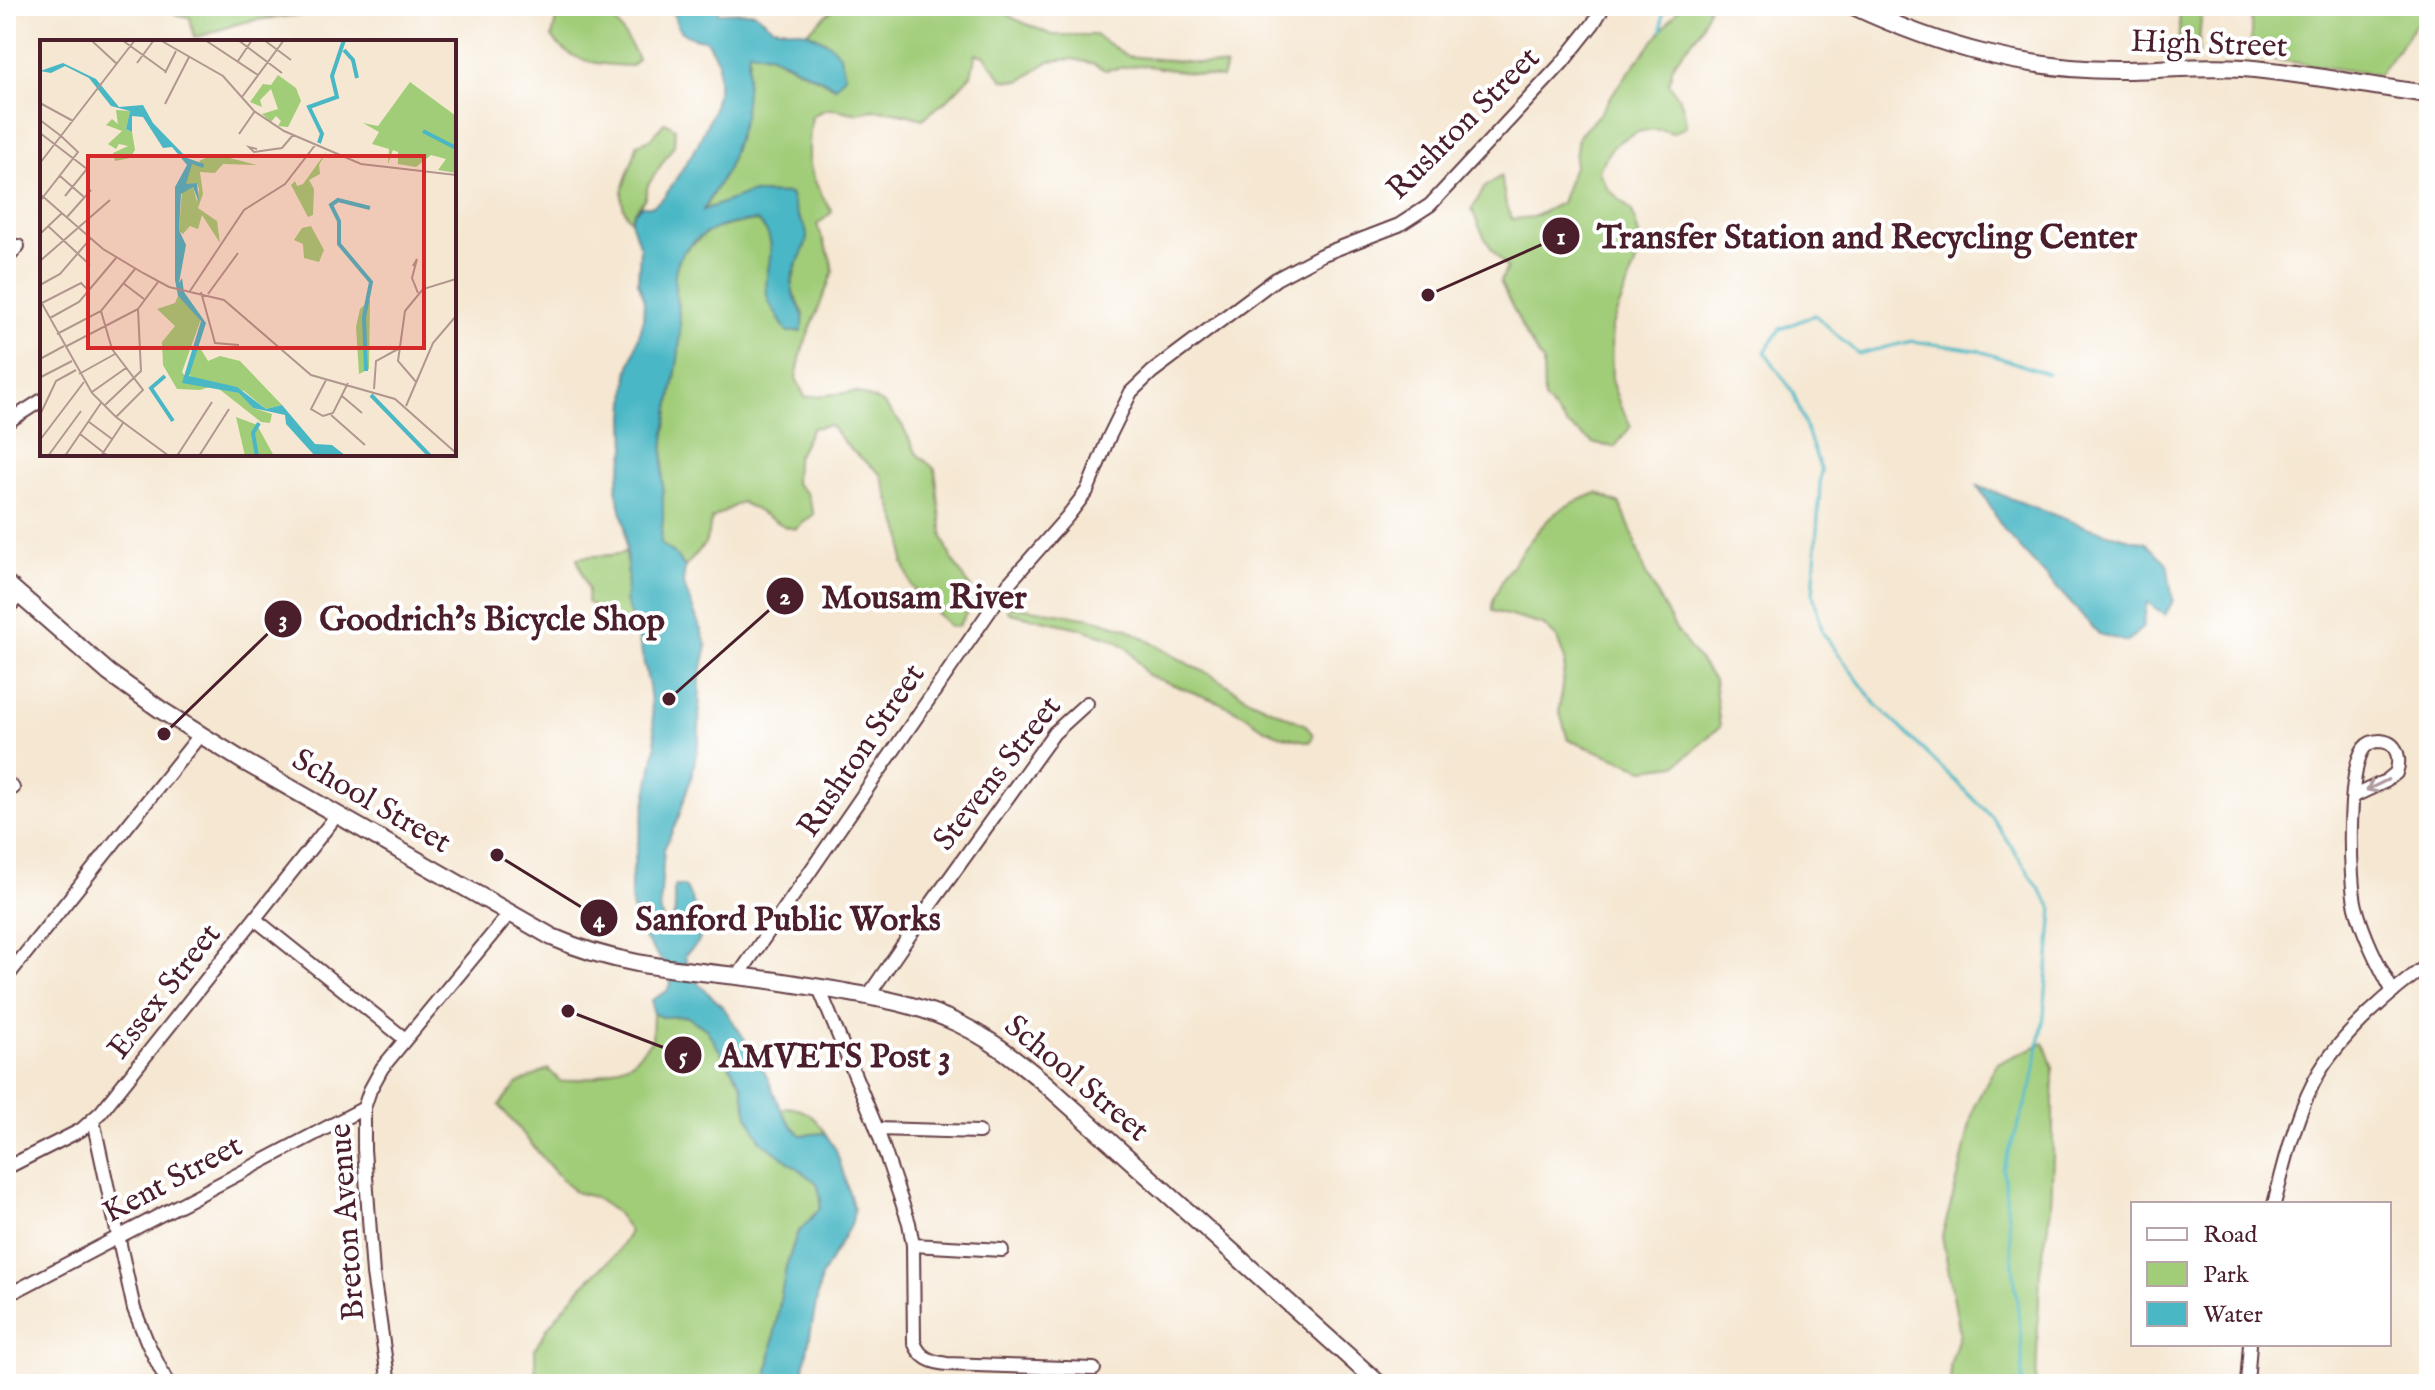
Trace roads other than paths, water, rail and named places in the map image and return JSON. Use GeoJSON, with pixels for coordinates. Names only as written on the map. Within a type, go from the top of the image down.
{"type":"FeatureCollection","features":[{"type":"Feature","properties":{"kind":"street","name":"Rushton Street"},"geometry":{"type":"LineString","coordinates":[[738,976],[1009,583],[1087,491],[1131,392],[1152,372],[1276,279],[1321,255],[1399,225],[1430,205],[1562,63],[1604,6]]}},
{"type":"Feature","properties":{"kind":"street","name":"High Street"},"geometry":{"type":"LineString","coordinates":[[1853,6],[1933,40],[1978,53],[2046,65],[2120,71],[2240,68],[2429,94]]}},
{"type":"Feature","properties":{"kind":"street"},"geometry":{"type":"LineString","coordinates":[[6,260],[18,246]]}},
{"type":"Feature","properties":{"kind":"street"},"geometry":{"type":"LineString","coordinates":[[6,423],[40,401]]}},
{"type":"Feature","properties":{"kind":"street","name":"School Street"},"geometry":{"type":"LineString","coordinates":[[6,583],[109,673],[200,735],[552,937],[619,961],[868,996],[944,1017],[978,1033],[1013,1056],[1379,1384]]}},
{"type":"Feature","properties":{"kind":"street"},"geometry":{"type":"LineString","coordinates":[[6,610],[20,595]]}},
{"type":"Feature","properties":{"kind":"street","name":"Stevens Street"},"geometry":{"type":"LineString","coordinates":[[868,996],[1054,733],[1087,703]]}},
{"type":"Feature","properties":{"kind":"street"},"geometry":{"type":"LineString","coordinates":[[6,977],[200,735]]}},
{"type":"Feature","properties":{"kind":"street"},"geometry":{"type":"LineString","coordinates":[[2354,796],[2396,773],[2400,759],[2389,743],[2375,741],[2363,749],[2358,761],[2354,796],[2351,833],[2351,882],[2355,905],[2371,950],[2393,992]]}},
{"type":"Feature","properties":{"kind":"street","name":"Essex Street"},"geometry":{"type":"LineString","coordinates":[[6,1168],[81,1130],[111,1102],[337,815]]}},
{"type":"Feature","properties":{"kind":"street","name":"Breton Avenue"},"geometry":{"type":"LineString","coordinates":[[389,1384],[373,1274],[364,1108],[382,1068],[509,914]]}},
{"type":"Feature","properties":{"kind":"street"},"geometry":{"type":"LineString","coordinates":[[256,920],[405,1039]]}},
{"type":"Feature","properties":{"kind":"street"},"geometry":{"type":"LineString","coordinates":[[2275,1202],[2294,1133],[2320,1071],[2351,1032],[2393,992],[2429,964]]}},
{"type":"Feature","properties":{"kind":"street"},"geometry":{"type":"LineString","coordinates":[[819,988],[899,1188],[913,1245],[914,1342],[923,1357],[947,1364],[1094,1369]]}},
{"type":"Feature","properties":{"kind":"street","name":"Kent Street"},"geometry":{"type":"LineString","coordinates":[[6,1296],[364,1108]]}},
{"type":"Feature","properties":{"kind":"street"},"geometry":{"type":"LineString","coordinates":[[93,1120],[135,1312],[168,1384]]}},
{"type":"Feature","properties":{"kind":"street"},"geometry":{"type":"LineString","coordinates":[[877,1129],[979,1132]]}},
{"type":"Feature","properties":{"kind":"street"},"geometry":{"type":"LineString","coordinates":[[913,1245],[1002,1250]]}},
{"type":"Feature","properties":{"kind":"street"},"geometry":{"type":"LineString","coordinates":[[2247,1384],[2250,1346]]}},
{"type":"Feature","properties":{"kind":"water"},"geometry":{"type":"Polygon","coordinates":[[[673,6],[718,6],[718,13],[754,12],[773,27],[807,32],[830,44],[840,55],[845,75],[836,87],[771,55],[749,51],[744,116],[728,168],[703,210],[750,193],[790,194],[807,232],[805,248],[792,282],[803,325],[801,331],[787,332],[769,303],[766,289],[771,248],[765,230],[757,221],[715,229],[689,246],[675,272],[680,341],[663,459],[661,544],[674,553],[685,567],[683,583],[707,646],[700,676],[699,738],[692,775],[678,819],[664,849],[660,908],[663,921],[670,923],[673,918],[675,886],[684,886],[694,905],[700,929],[699,941],[685,955],[691,974],[728,1014],[759,1061],[794,1129],[801,1135],[825,1133],[836,1150],[854,1209],[852,1222],[821,1277],[801,1384],[766,1384],[786,1267],[797,1234],[820,1208],[817,1183],[761,1141],[748,1116],[742,1085],[706,1029],[686,1016],[661,1017],[653,1013],[652,1000],[667,991],[674,976],[636,928],[631,898],[631,880],[656,746],[649,686],[638,636],[625,601],[628,575],[625,525],[616,489],[626,448],[628,373],[643,322],[644,301],[638,282],[640,248],[631,221],[641,206],[653,206],[665,196],[697,146],[713,111],[718,89],[718,61],[706,40],[681,31],[673,6]]]}},
{"type":"Feature","properties":{"kind":"water"},"geometry":{"type":"Polygon","coordinates":[[[1978,486],[2089,528],[2146,543],[2167,563],[2173,601],[2165,615],[2147,602],[2143,627],[2127,642],[2099,634],[2004,530],[1978,486]]]}},
{"type":"Feature","properties":{"kind":"waterway"},"geometry":{"type":"LineString","coordinates":[[1662,30],[1663,6]]}},
{"type":"Feature","properties":{"kind":"waterway"},"geometry":{"type":"LineString","coordinates":[[2022,1384],[2022,1349],[2003,1169],[2032,1085],[2044,1015],[2053,909],[1991,816],[1874,702],[1823,633],[1813,594],[1821,470],[1793,392],[1765,352],[1780,329],[1815,315],[1858,354],[1912,341],[1977,350],[2048,374]]}},
{"type":"Feature","properties":{"kind":"place","name":"Transfer Station and Recycling Center"},"geometry":{"type":"Point","coordinates":[1428,295]}},
{"type":"Feature","properties":{"kind":"place","name":"Mousam River"},"geometry":{"type":"Point","coordinates":[669,699]}},
{"type":"Feature","properties":{"kind":"place","name":"Goodrich's Bicycle Shop"},"geometry":{"type":"Point","coordinates":[164,734]}},
{"type":"Feature","properties":{"kind":"place","name":"Sanford Public Works"},"geometry":{"type":"Point","coordinates":[497,855]}},
{"type":"Feature","properties":{"kind":"place","name":"AMVETS Post 3"},"geometry":{"type":"Point","coordinates":[568,1011]}}]}
